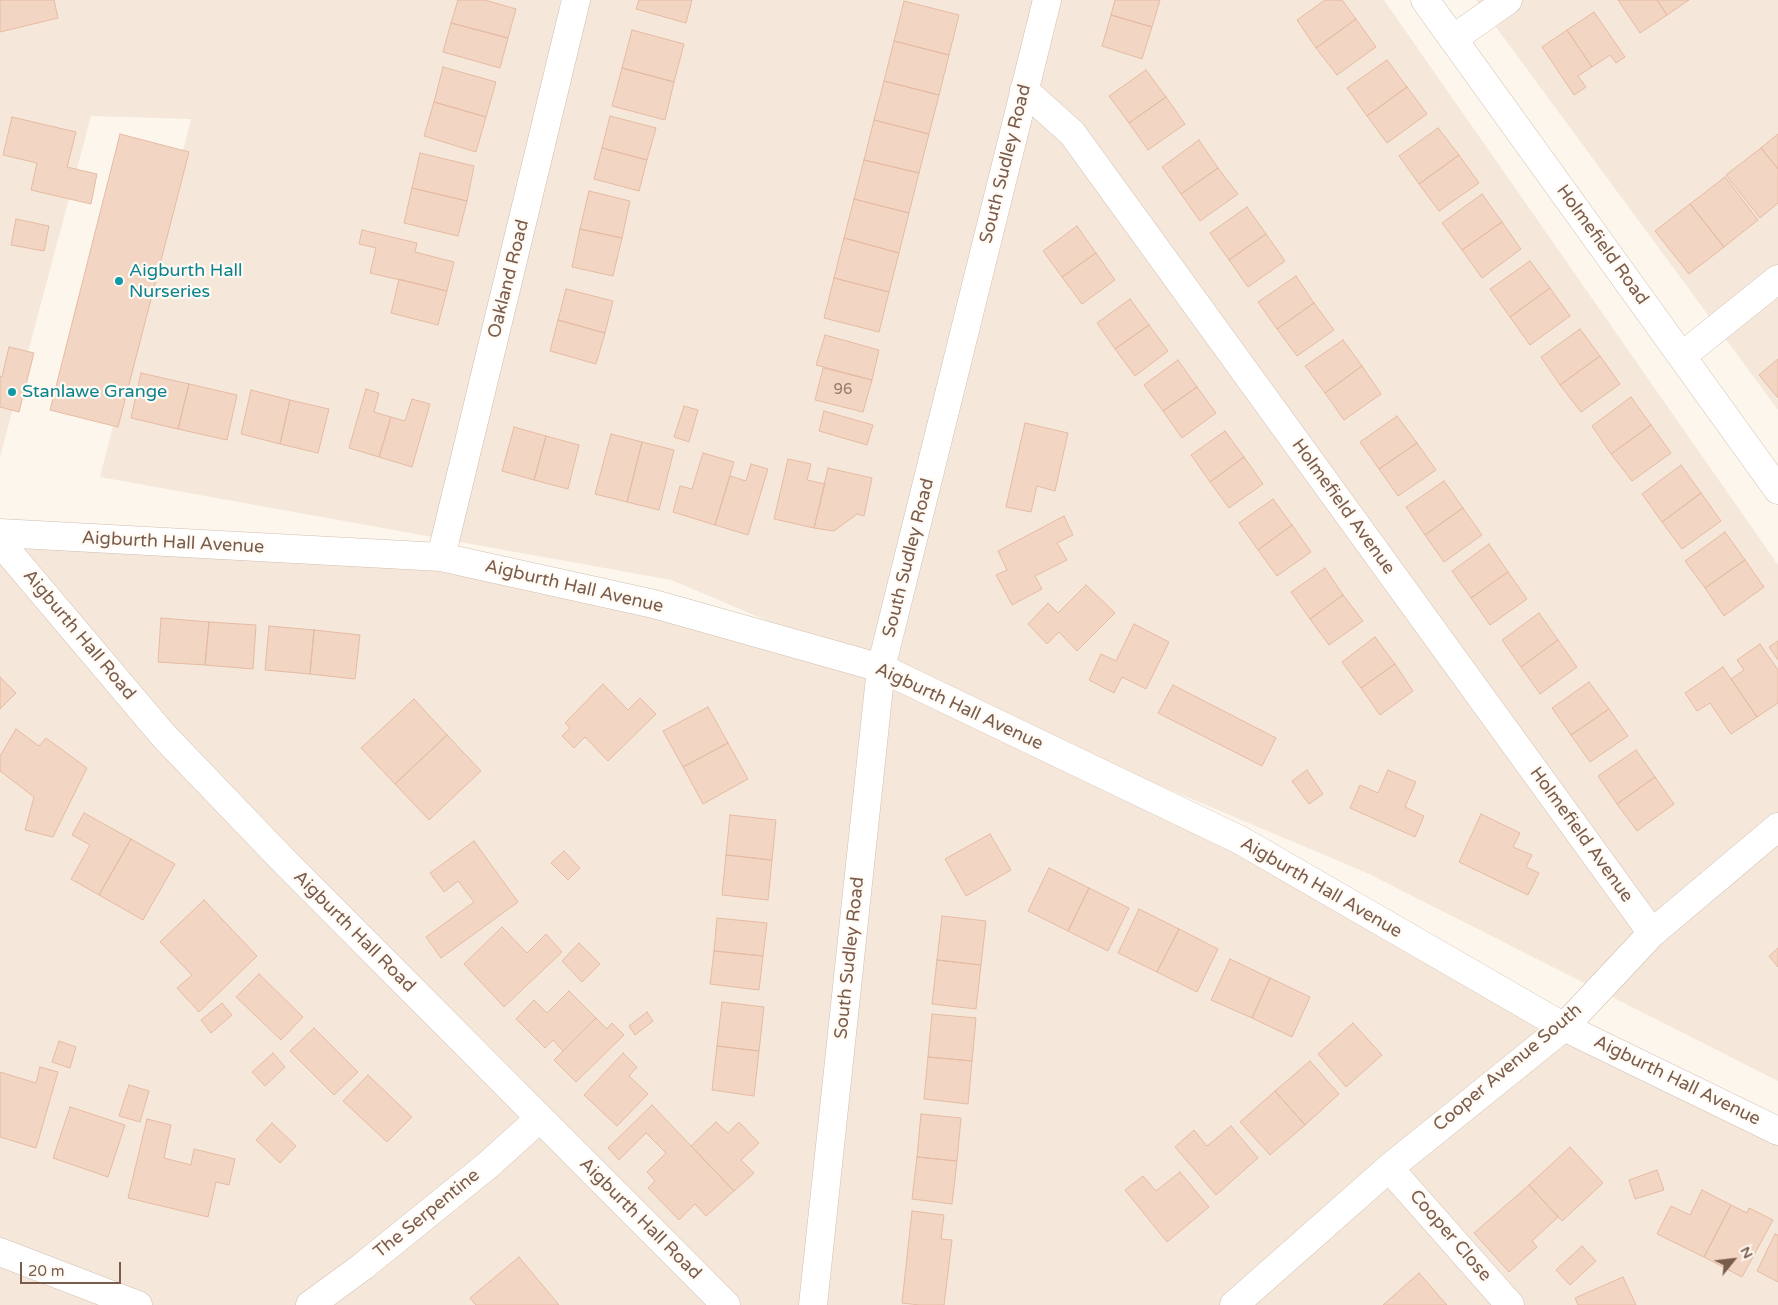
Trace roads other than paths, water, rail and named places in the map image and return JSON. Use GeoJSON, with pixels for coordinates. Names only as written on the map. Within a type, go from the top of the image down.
{"type":"FeatureCollection","features":[{"type":"Feature","properties":{"kind":"street","name":"Oakland Road"},"geometry":{"type":"LineString","coordinates":[[441,557],[576,0]]}},
{"type":"Feature","properties":{"kind":"street","name":"South Sudley Road"},"geometry":{"type":"LineString","coordinates":[[814,1305],[881,668],[1047,0]]}},
{"type":"Feature","properties":{"kind":"street","name":"Holmefield Road"},"geometry":{"type":"LineString","coordinates":[[1425,0],[1778,490]]}},
{"type":"Feature","properties":{"kind":"street"},"geometry":{"type":"LineString","coordinates":[[1453,39],[1508,0]]}},
{"type":"Feature","properties":{"kind":"street","name":"Holmefield Avenue"},"geometry":{"type":"LineString","coordinates":[[1024,90],[1072,133],[1652,933]]}},
{"type":"Feature","properties":{"kind":"street"},"geometry":{"type":"LineString","coordinates":[[1682,356],[1778,279]]}},
{"type":"Feature","properties":{"kind":"street","name":"Aigburth Hall Avenue"},"geometry":{"type":"LineString","coordinates":[[0,534],[441,557],[654,604],[881,668],[1240,840],[1564,1027],[1778,1131]]}},
{"type":"Feature","properties":{"kind":"street","name":"Aigburth Hall Road"},"geometry":{"type":"LineString","coordinates":[[0,542],[163,736],[291,868],[726,1305]]}},
{"type":"Feature","properties":{"kind":"street","name":"Cooper Avenue South"},"geometry":{"type":"LineString","coordinates":[[1234,1305],[1389,1168],[1564,1027],[1652,933],[1778,827]]}},
{"type":"Feature","properties":{"kind":"street","name":"The Serpentine"},"geometry":{"type":"LineString","coordinates":[[310,1305],[362,1267],[488,1165],[540,1118]]}},
{"type":"Feature","properties":{"kind":"street","name":"Cooper Close"},"geometry":{"type":"LineString","coordinates":[[1389,1168],[1510,1305]]}},
{"type":"Feature","properties":{"kind":"street"},"geometry":{"type":"LineString","coordinates":[[0,1252],[138,1305]]}},
{"type":"Feature","properties":{"kind":"place","name":"Aigburth Hall Nurseries"},"geometry":{"type":"Point","coordinates":[119,281]}},
{"type":"Feature","properties":{"kind":"place","name":"Stanlawe Grange"},"geometry":{"type":"Point","coordinates":[12,392]}}]}
